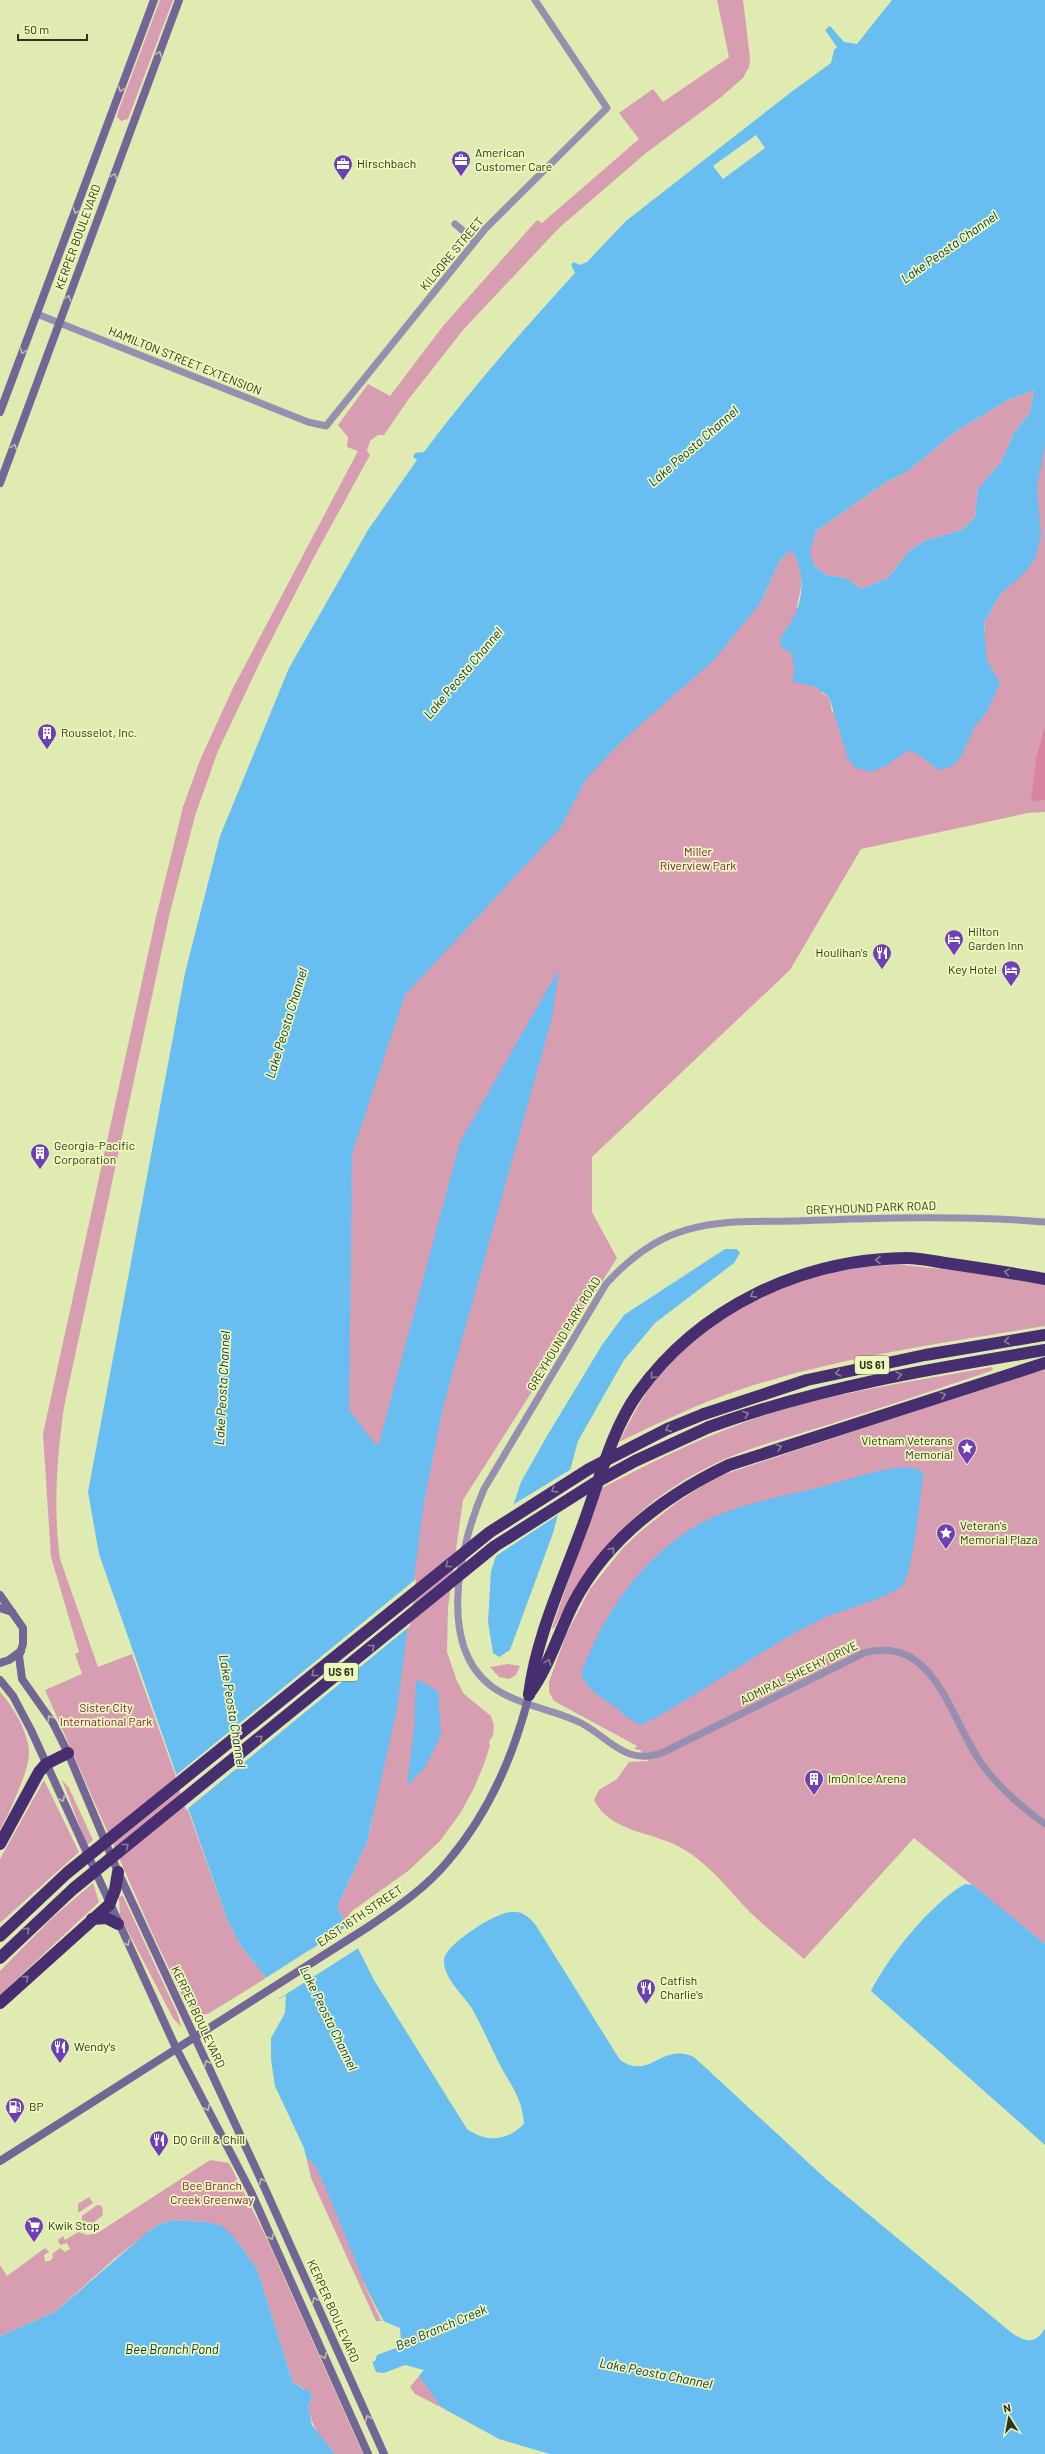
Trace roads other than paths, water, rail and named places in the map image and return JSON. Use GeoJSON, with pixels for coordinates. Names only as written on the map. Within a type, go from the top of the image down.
{"type":"FeatureCollection","features":[{"type":"Feature","properties":{"kind":"highway"},"geometry":{"type":"LineString","coordinates":[[528,1699],[531,1673],[550,1615],[616,1434],[638,1393],[668,1359],[699,1330],[733,1306],[766,1288],[810,1272],[869,1260],[909,1258],[1045,1279]]}},
{"type":"Feature","properties":{"kind":"highway","name":"US 61"},"geometry":{"type":"LineString","coordinates":[[0,1936],[67,1874],[490,1532],[589,1469],[667,1429],[704,1414],[754,1396],[814,1378],[925,1355],[1045,1335]]}},
{"type":"Feature","properties":{"kind":"highway","name":"US 61"},"geometry":{"type":"LineString","coordinates":[[0,1958],[73,1889],[495,1546],[593,1484],[635,1461],[709,1427],[766,1407],[862,1382],[1045,1350]]}},
{"type":"Feature","properties":{"kind":"highway"},"geometry":{"type":"LineString","coordinates":[[528,1699],[542,1676],[574,1602],[600,1564],[635,1525],[682,1490],[729,1465],[1045,1363]]}},
{"type":"Feature","properties":{"kind":"highway"},"geometry":{"type":"LineString","coordinates":[[0,1844],[32,1784],[46,1764],[68,1752]]}},
{"type":"Feature","properties":{"kind":"highway"},"geometry":{"type":"LineString","coordinates":[[0,2003],[109,1905],[115,1890],[118,1872]]}},
{"type":"Feature","properties":{"kind":"highway"},"geometry":{"type":"LineString","coordinates":[[92,1920],[106,1918],[118,1924]]}},
{"type":"Feature","properties":{"kind":"main road","name":"KERPER BOULEVARD"},"geometry":{"type":"LineString","coordinates":[[0,412],[154,0]]}},
{"type":"Feature","properties":{"kind":"main road","name":"KERPER BOULEVARD"},"geometry":{"type":"LineString","coordinates":[[0,483],[179,0]]}},
{"type":"Feature","properties":{"kind":"main road","name":"KERPER BOULEVARD"},"geometry":{"type":"LineString","coordinates":[[0,1595],[23,1628],[23,1644],[19,1670],[22,1679],[53,1723],[68,1752],[118,1872],[257,2171],[384,2454]]}},
{"type":"Feature","properties":{"kind":"main road"},"geometry":{"type":"LineString","coordinates":[[0,1608],[12,1612]]}},
{"type":"Feature","properties":{"kind":"main road"},"geometry":{"type":"LineString","coordinates":[[0,1663],[9,1660],[21,1650]]}},
{"type":"Feature","properties":{"kind":"main road"},"geometry":{"type":"LineString","coordinates":[[0,1680],[21,1711],[176,2048],[251,2192],[368,2454]]}},
{"type":"Feature","properties":{"kind":"main road","name":"EAST 16TH STREET"},"geometry":{"type":"LineString","coordinates":[[0,2161],[368,1927],[422,1888],[448,1862],[479,1819],[498,1785],[528,1699]]}},
{"type":"Feature","properties":{"kind":"street","name":"KILGORE STREET"},"geometry":{"type":"LineString","coordinates":[[326,426],[475,241],[608,108],[535,0]]}},
{"type":"Feature","properties":{"kind":"street"},"geometry":{"type":"LineString","coordinates":[[455,224],[475,241]]}},
{"type":"Feature","properties":{"kind":"street","name":"HAMILTON STREET EXTENSION"},"geometry":{"type":"LineString","coordinates":[[37,314],[308,422],[326,426]]}},
{"type":"Feature","properties":{"kind":"street","name":"GREYHOUND PARK ROAD"},"geometry":{"type":"LineString","coordinates":[[528,1699],[501,1693],[484,1681],[469,1660],[461,1640],[458,1623],[459,1587],[473,1514],[500,1459],[580,1326],[606,1284],[625,1264],[643,1251],[677,1233],[714,1224],[933,1216],[1045,1222]]}},
{"type":"Feature","properties":{"kind":"street","name":"ADMIRAL SHEEHY DRIVE"},"geometry":{"type":"LineString","coordinates":[[528,1699],[577,1721],[599,1734],[624,1753],[647,1757],[664,1752],[855,1657],[878,1651],[897,1652],[917,1660],[925,1666],[938,1684],[982,1763],[1009,1794],[1045,1824]]}},
{"type":"Feature","properties":{"kind":"water"},"geometry":{"type":"Polygon","coordinates":[[[892,0],[1045,0],[1045,444],[1037,488],[1041,536],[1035,559],[1022,576],[1001,593],[984,623],[987,661],[1000,683],[987,712],[975,726],[962,755],[953,766],[939,770],[916,753],[908,751],[887,765],[871,772],[856,768],[848,759],[829,697],[814,686],[793,682],[794,666],[791,653],[781,647],[780,640],[796,613],[800,597],[800,572],[791,550],[780,560],[761,602],[714,660],[622,741],[586,779],[561,827],[405,995],[352,1154],[349,1410],[378,1447],[460,1142],[559,969],[552,1018],[443,1407],[424,1502],[397,1709],[367,1842],[337,1907],[374,1980],[467,2129],[474,2134],[489,2138],[504,2137],[511,2134],[524,2124],[521,2106],[515,2091],[498,2061],[475,2013],[450,1979],[444,1960],[450,1948],[474,1929],[489,1920],[501,1914],[512,1912],[526,1915],[535,1924],[620,2060],[630,2065],[640,2066],[673,2054],[683,2054],[694,2057],[826,2179],[1013,2334],[1023,2339],[1031,2340],[1039,2337],[1045,2328],[1045,2454],[534,2454],[488,2440],[441,2407],[418,2374],[405,2367],[384,2373],[376,2373],[372,2362],[373,2357],[388,2348],[393,2339],[365,2284],[321,2177],[314,2164],[302,2154],[274,2100],[262,2048],[279,2010],[280,2000],[266,1978],[241,1946],[227,1919],[99,1554],[88,1492],[185,973],[220,836],[289,668],[368,530],[417,460],[413,457],[415,453],[424,452],[497,361],[575,273],[571,265],[574,262],[579,265],[587,262],[626,221],[790,93],[831,63],[834,50],[837,47],[825,30],[830,26],[844,42],[857,44],[892,0]],[[1034,390],[1008,400],[955,432],[908,471],[886,482],[816,531],[810,552],[814,565],[826,575],[846,578],[861,589],[888,578],[909,551],[924,541],[962,530],[975,517],[978,489],[1001,462],[1014,433],[1030,412],[1034,390]]]}},
{"type":"Feature","properties":{"kind":"water"},"geometry":{"type":"Polygon","coordinates":[[[725,1249],[737,1249],[740,1253],[734,1263],[655,1323],[624,1360],[578,1441],[553,1533],[510,1650],[499,1657],[493,1653],[488,1622],[491,1571],[521,1482],[602,1345],[624,1315],[725,1249]]]}},
{"type":"Feature","properties":{"kind":"water"},"geometry":{"type":"Polygon","coordinates":[[[905,1467],[917,1469],[923,1473],[923,1478],[916,1533],[910,1563],[904,1583],[899,1588],[867,1603],[824,1618],[800,1630],[687,1699],[641,1725],[630,1719],[595,1693],[584,1680],[581,1674],[591,1649],[619,1600],[636,1578],[655,1558],[676,1540],[698,1525],[723,1513],[758,1502],[871,1473],[905,1467]]]}},
{"type":"Feature","properties":{"kind":"water"},"geometry":{"type":"Polygon","coordinates":[[[416,1679],[438,1691],[441,1735],[425,1767],[407,1786],[414,1728],[416,1679]]]}},
{"type":"Feature","properties":{"kind":"water"},"geometry":{"type":"Polygon","coordinates":[[[965,1884],[973,1885],[1045,1944],[1045,2145],[871,1991],[899,1947],[925,1917],[952,1892],[965,1884]]]}},
{"type":"Feature","properties":{"kind":"water","name":"Bee Branch Pond"},"geometry":{"type":"Polygon","coordinates":[[[174,2220],[206,2222],[222,2226],[234,2237],[257,2269],[293,2383],[300,2386],[304,2390],[309,2390],[312,2398],[308,2405],[312,2425],[335,2454],[0,2454],[0,2336],[55,2312],[144,2235],[157,2225],[174,2220]]]}},
{"type":"Feature","properties":{"kind":"place","name":"American Customer Care"},"geometry":{"type":"Point","coordinates":[461,177]}},
{"type":"Feature","properties":{"kind":"place","name":"Hirschbach"},"geometry":{"type":"Point","coordinates":[343,181]}},
{"type":"Feature","properties":{"kind":"place","name":"Rousselot, Inc."},"geometry":{"type":"Point","coordinates":[47,750]}},
{"type":"Feature","properties":{"kind":"place","name":"Hilton Garden Inn"},"geometry":{"type":"Point","coordinates":[954,956]}},
{"type":"Feature","properties":{"kind":"place","name":"Houlihan's"},"geometry":{"type":"Point","coordinates":[882,970]}},
{"type":"Feature","properties":{"kind":"place","name":"Key Hotel"},"geometry":{"type":"Point","coordinates":[1011,987]}},
{"type":"Feature","properties":{"kind":"place","name":"Georgia-Pacific Corporation"},"geometry":{"type":"Point","coordinates":[40,1170]}},
{"type":"Feature","properties":{"kind":"place","name":"Vietnam Veterans Memorial"},"geometry":{"type":"Point","coordinates":[967,1465]}},
{"type":"Feature","properties":{"kind":"place","name":"Veteran's Memorial Plaza"},"geometry":{"type":"Point","coordinates":[946,1550]}},
{"type":"Feature","properties":{"kind":"place","name":"ImOn Ice Arena"},"geometry":{"type":"Point","coordinates":[814,1796]}},
{"type":"Feature","properties":{"kind":"place","name":"Catfish Charlie's"},"geometry":{"type":"Point","coordinates":[646,2005]}},
{"type":"Feature","properties":{"kind":"place","name":"Wendy's"},"geometry":{"type":"Point","coordinates":[60,2064]}},
{"type":"Feature","properties":{"kind":"place","name":"BP"},"geometry":{"type":"Point","coordinates":[15,2124]}},
{"type":"Feature","properties":{"kind":"place","name":"DQ Grill & Chill"},"geometry":{"type":"Point","coordinates":[159,2157]}},
{"type":"Feature","properties":{"kind":"place","name":"Kwik Stop"},"geometry":{"type":"Point","coordinates":[34,2243]}},
{"type":"Feature","properties":{"kind":"water label","name":"Lake Peosta Channel"},"geometry":{"type":"Point","coordinates":[949,247]}},
{"type":"Feature","properties":{"kind":"water label","name":"Lake Peosta Channel"},"geometry":{"type":"Point","coordinates":[693,446]}},
{"type":"Feature","properties":{"kind":"water label","name":"Lake Peosta Channel"},"geometry":{"type":"Point","coordinates":[463,673]}},
{"type":"Feature","properties":{"kind":"water label","name":"Lake Peosta Channel"},"geometry":{"type":"Point","coordinates":[286,1023]}},
{"type":"Feature","properties":{"kind":"water label","name":"Lake Peosta Channel"},"geometry":{"type":"Point","coordinates":[222,1388]}},
{"type":"Feature","properties":{"kind":"water label","name":"Lake Peosta Channel"},"geometry":{"type":"Point","coordinates":[233,1711]}},
{"type":"Feature","properties":{"kind":"water label","name":"Lake Peosta Channel"},"geometry":{"type":"Point","coordinates":[329,2018]}},
{"type":"Feature","properties":{"kind":"water label","name":"Bee Branch Creek"},"geometry":{"type":"Point","coordinates":[441,2327]}},
{"type":"Feature","properties":{"kind":"water label","name":"Lake Peosta Channel"},"geometry":{"type":"Point","coordinates":[656,2373]}},
{"type":"Feature","properties":{"kind":"park label","name":"Miller Riverview Park"},"geometry":{"type":"Point","coordinates":[698,859]}},
{"type":"Feature","properties":{"kind":"park label","name":"Sister City International Park"},"geometry":{"type":"Point","coordinates":[106,1715]}},
{"type":"Feature","properties":{"kind":"park label","name":"Bee Branch Creek Greenway"},"geometry":{"type":"Point","coordinates":[212,2193]}}]}
